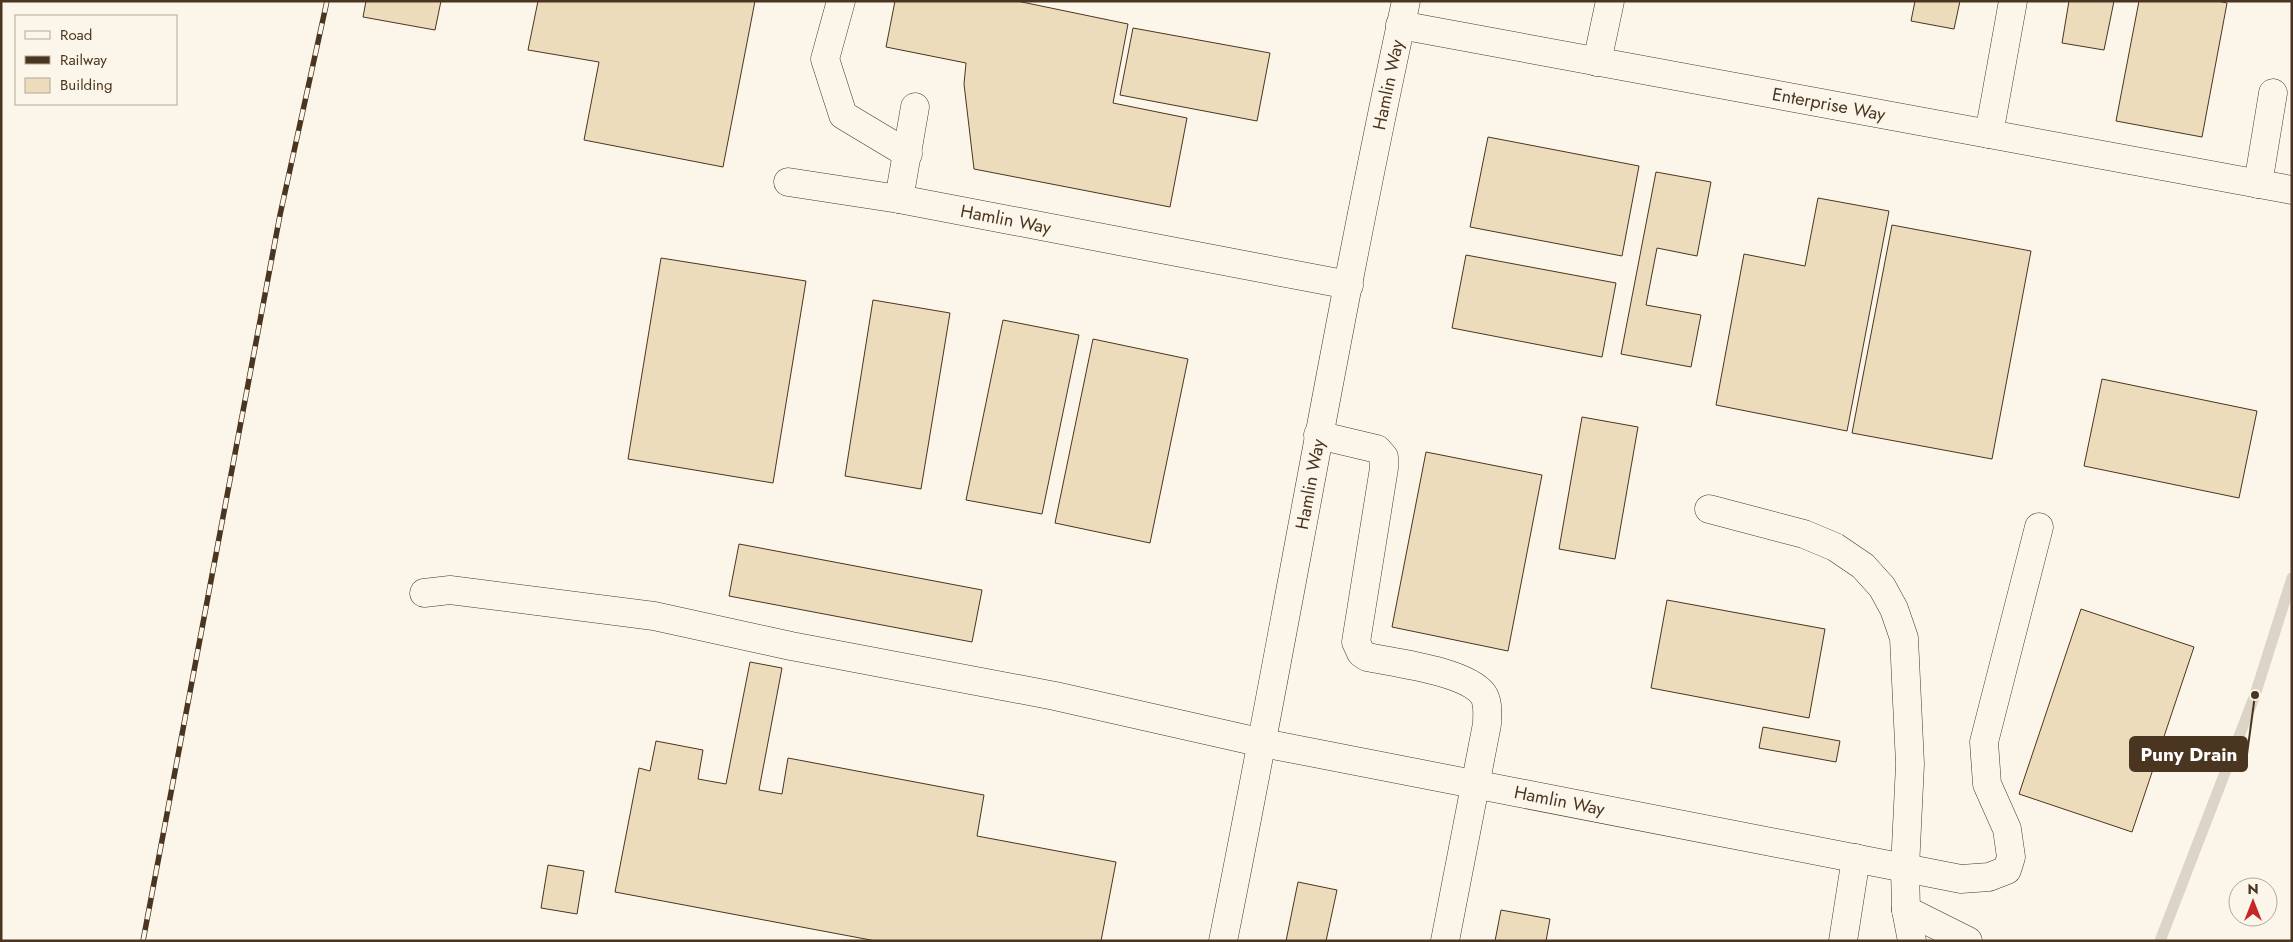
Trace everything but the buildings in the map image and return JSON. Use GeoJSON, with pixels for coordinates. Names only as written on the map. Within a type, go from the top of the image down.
{"type":"FeatureCollection","features":[{"type":"Feature","properties":{"kind":"street"},"geometry":{"type":"LineString","coordinates":[[841,1],[825,59],[843,115],[908,154]]}},
{"type":"Feature","properties":{"kind":"street"},"geometry":{"type":"LineString","coordinates":[[1597,62],[1610,1]]}},
{"type":"Feature","properties":{"kind":"street"},"geometry":{"type":"LineString","coordinates":[[1989,134],[2013,1]]}},
{"type":"Feature","properties":{"kind":"street","name":"Enterprise Way"},"geometry":{"type":"LineString","coordinates":[[1403,13],[1597,62],[2292,190]]}},
{"type":"Feature","properties":{"kind":"street","name":"Hamlin Way"},"geometry":{"type":"LineString","coordinates":[[1223,941],[1263,743],[1318,435],[1403,13]]}},
{"type":"Feature","properties":{"kind":"street"},"geometry":{"type":"LineString","coordinates":[[2258,184],[2273,93]]}},
{"type":"Feature","properties":{"kind":"street"},"geometry":{"type":"LineString","coordinates":[[899,199],[915,107]]}},
{"type":"Feature","properties":{"kind":"street","name":"Hamlin Way"},"geometry":{"type":"LineString","coordinates":[[788,182],[899,199],[1349,285]]}},
{"type":"Feature","properties":{"kind":"street"},"geometry":{"type":"LineString","coordinates":[[1318,435],[1377,449],[1384,457],[1384,468],[1356,642],[1361,653],[1367,657],[1451,675],[1473,683],[1484,696],[1488,707],[1487,724],[1445,941]]}},
{"type":"Feature","properties":{"kind":"street"},"geometry":{"type":"LineString","coordinates":[[1709,509],[1804,534],[1835,547],[1863,566],[1882,586],[1894,609],[1904,638],[1910,764],[1905,868],[1906,910],[1912,941]]}},
{"type":"Feature","properties":{"kind":"street","name":"Hamlin Way"},"geometry":{"type":"LineString","coordinates":[[1263,743],[1961,879],[1989,877],[2007,870],[2011,856],[2007,829],[1987,784],[1984,742],[2040,528]]}},
{"type":"Feature","properties":{"kind":"street"},"geometry":{"type":"LineString","coordinates":[[424,593],[450,590],[654,616],[791,646],[1055,696],[1263,743]]}},
{"type":"Feature","properties":{"kind":"street"},"geometry":{"type":"LineString","coordinates":[[1843,941],[1856,858]]}},
{"type":"Feature","properties":{"kind":"street"},"geometry":{"type":"LineString","coordinates":[[1906,910],[1968,941]]}},
{"type":"Feature","properties":{"kind":"waterway"},"geometry":{"type":"LineString","coordinates":[[2160,941],[2255,695],[2292,578]]}},
{"type":"Feature","properties":{"kind":"railway"},"geometry":{"type":"LineString","coordinates":[[143,941],[280,215],[327,1]]}},
{"type":"Feature","properties":{"kind":"place","name":"Puny Drain"},"geometry":{"type":"Point","coordinates":[2255,695]}}]}
